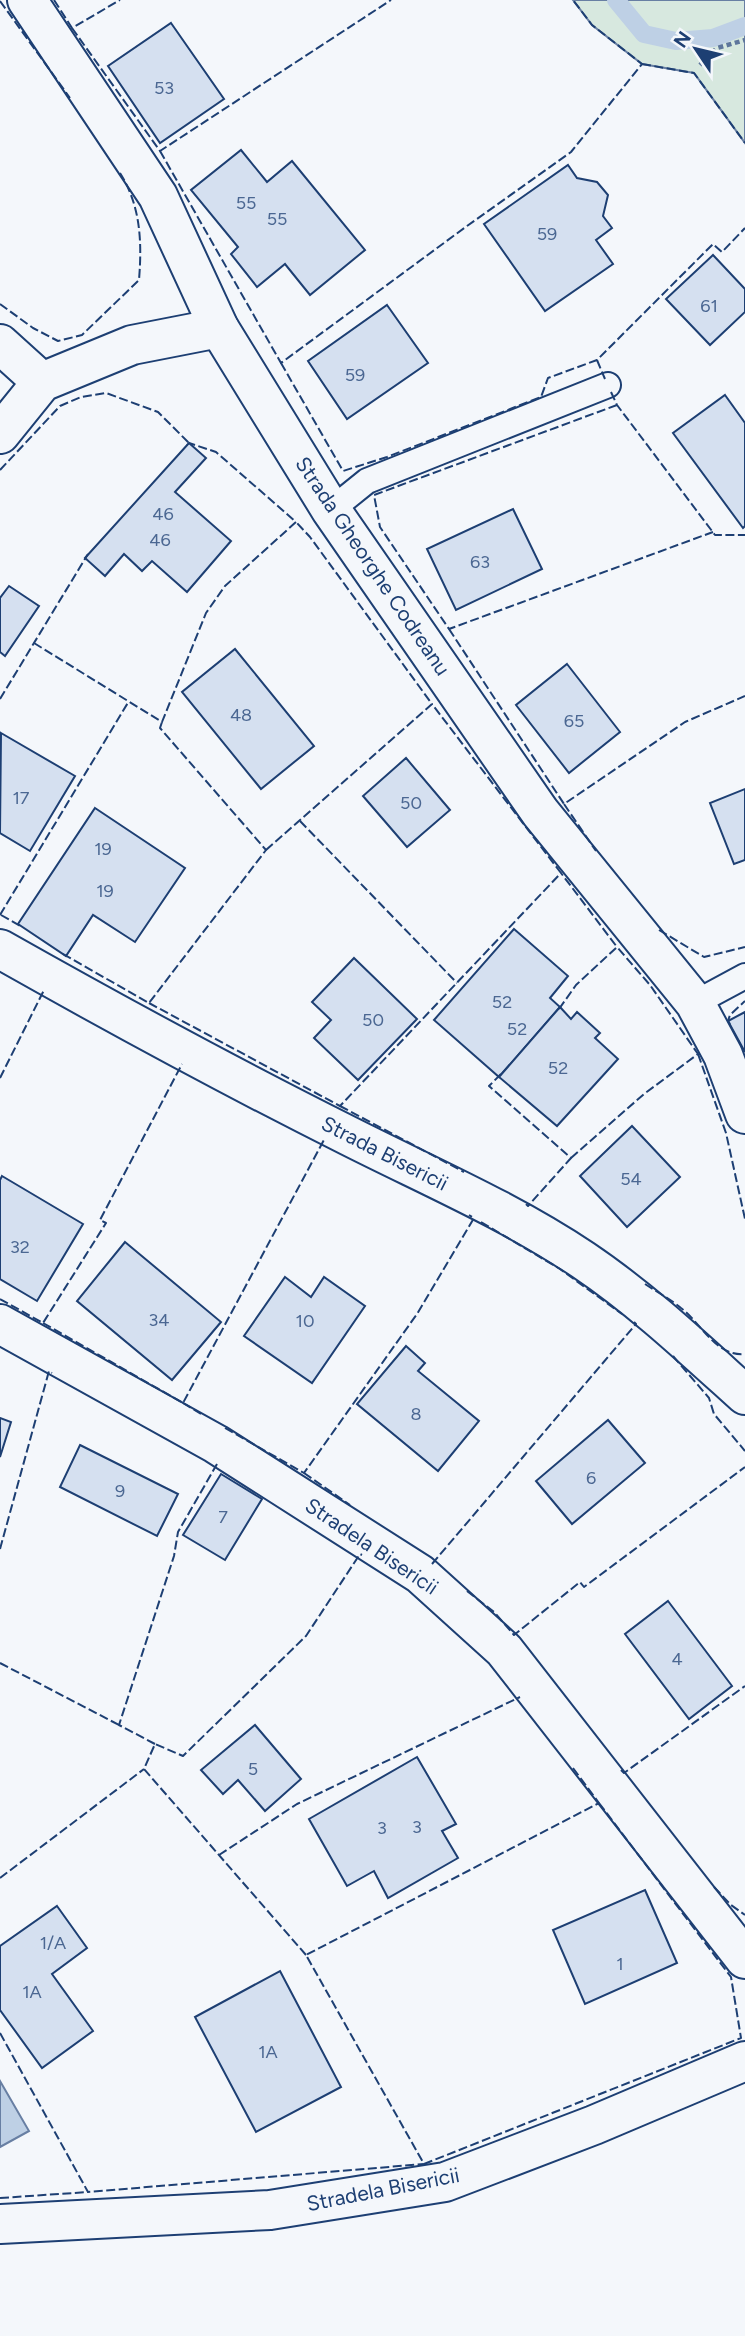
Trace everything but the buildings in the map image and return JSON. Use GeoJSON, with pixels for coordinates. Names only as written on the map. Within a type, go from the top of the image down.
{"type":"FeatureCollection","features":[{"type":"Feature","properties":{"kind":"street","name":"Strada Gheorghe Codreanu"},"geometry":{"type":"LineString","coordinates":[[27,0],[158,196],[219,328],[331,510],[540,812],[695,1003],[723,1055],[745,1114]]}},
{"type":"Feature","properties":{"kind":"street"},"geometry":{"type":"LineString","coordinates":[[0,434],[41,382],[132,345],[219,328]]}},
{"type":"Feature","properties":{"kind":"street"},"geometry":{"type":"LineString","coordinates":[[0,344],[41,382]]}},
{"type":"Feature","properties":{"kind":"street","name":"Strada Bisericii"},"geometry":{"type":"LineString","coordinates":[[0,949],[103,1008],[510,1216],[583,1260],[629,1295],[745,1395]]}},
{"type":"Feature","properties":{"kind":"street","name":"Stradela Bisericii"},"geometry":{"type":"LineString","coordinates":[[0,1324],[216,1444],[420,1574],[504,1650],[745,1959]]}},
{"type":"Feature","properties":{"kind":"street","name":"Stradela Bisericii"},"geometry":{"type":"LineString","coordinates":[[0,2224],[270,2210],[445,2182],[594,2125],[745,2061]]}},
{"type":"Feature","properties":{"kind":"lane"},"geometry":{"type":"LineString","coordinates":[[331,510],[367,481],[608,385]]}},
{"type":"Feature","properties":{"kind":"lane"},"geometry":{"type":"LineString","coordinates":[[695,1003],[745,976]]}},
{"type":"Feature","properties":{"kind":"path"},"geometry":{"type":"LineString","coordinates":[[700,65],[718,48],[745,40]]}},
{"type":"Feature","properties":{"kind":"shaded area"},"geometry":{"type":"Polygon","coordinates":[[[573,0],[745,0],[745,143],[694,73],[642,64],[592,25],[573,0]]]}},
{"type":"Feature","properties":{"kind":"water"},"geometry":{"type":"Polygon","coordinates":[[[0,2081],[29,2131],[0,2147],[0,2081]]]}},
{"type":"Feature","properties":{"kind":"waterway"},"geometry":{"type":"LineString","coordinates":[[616,0],[644,34],[676,41],[713,38],[745,26]]}},
{"type":"Feature","properties":{"kind":"fence"},"geometry":{"type":"LineString","coordinates":[[54,0],[72,28],[120,0]]}},
{"type":"Feature","properties":{"kind":"fence"},"geometry":{"type":"LineString","coordinates":[[72,28],[160,151],[391,0]]}},
{"type":"Feature","properties":{"kind":"fence"},"geometry":{"type":"LineString","coordinates":[[160,151],[281,363],[571,152],[642,64],[592,25],[573,0]]}},
{"type":"Feature","properties":{"kind":"fence"},"geometry":{"type":"LineString","coordinates":[[0,1],[70,98]]}},
{"type":"Feature","properties":{"kind":"fence"},"geometry":{"type":"LineString","coordinates":[[642,64],[694,73],[745,143]]}},
{"type":"Feature","properties":{"kind":"fence"},"geometry":{"type":"LineString","coordinates":[[0,304],[33,328],[58,341],[82,335],[139,280],[140,252],[136,212],[120,173]]}},
{"type":"Feature","properties":{"kind":"fence"},"geometry":{"type":"LineString","coordinates":[[281,363],[343,471],[387,457],[541,397],[548,378],[597,360],[713,244],[722,252],[745,228]]}},
{"type":"Feature","properties":{"kind":"fence"},"geometry":{"type":"LineString","coordinates":[[597,360],[605,379]]}},
{"type":"Feature","properties":{"kind":"fence"},"geometry":{"type":"LineString","coordinates":[[611,392],[617,405],[715,535],[745,535]]}},
{"type":"Feature","properties":{"kind":"fence"},"geometry":{"type":"LineString","coordinates":[[0,470],[60,406],[81,397],[106,393],[158,412],[189,443],[187,445]]}},
{"type":"Feature","properties":{"kind":"fence"},"geometry":{"type":"LineString","coordinates":[[617,405],[374,495],[380,527],[449,629],[713,532]]}},
{"type":"Feature","properties":{"kind":"fence"},"geometry":{"type":"LineString","coordinates":[[34,643],[162,722],[206,613],[225,586],[296,522],[216,452],[189,443]]}},
{"type":"Feature","properties":{"kind":"fence"},"geometry":{"type":"LineString","coordinates":[[266,850],[432,704],[310,537],[296,522]]}},
{"type":"Feature","properties":{"kind":"fence"},"geometry":{"type":"LineString","coordinates":[[0,699],[88,554]]}},
{"type":"Feature","properties":{"kind":"fence"},"geometry":{"type":"LineString","coordinates":[[449,629],[564,804],[685,722],[745,696]]}},
{"type":"Feature","properties":{"kind":"fence"},"geometry":{"type":"LineString","coordinates":[[0,915],[129,701]]}},
{"type":"Feature","properties":{"kind":"fence"},"geometry":{"type":"LineString","coordinates":[[149,1003],[340,1106],[561,873],[432,704]]}},
{"type":"Feature","properties":{"kind":"fence"},"geometry":{"type":"LineString","coordinates":[[63,954],[149,1003],[266,850],[160,728],[162,722]]}},
{"type":"Feature","properties":{"kind":"fence"},"geometry":{"type":"LineString","coordinates":[[564,804],[596,851]]}},
{"type":"Feature","properties":{"kind":"fence"},"geometry":{"type":"LineString","coordinates":[[300,821],[457,983]]}},
{"type":"Feature","properties":{"kind":"fence"},"geometry":{"type":"LineString","coordinates":[[559,1009],[576,985],[617,947],[561,873]]}},
{"type":"Feature","properties":{"kind":"fence"},"geometry":{"type":"LineString","coordinates":[[1,915],[22,927]]}},
{"type":"Feature","properties":{"kind":"fence"},"geometry":{"type":"LineString","coordinates":[[659,930],[704,957],[745,947]]}},
{"type":"Feature","properties":{"kind":"fence"},"geometry":{"type":"LineString","coordinates":[[571,1158],[644,1094],[698,1054],[650,985],[617,947]]}},
{"type":"Feature","properties":{"kind":"fence"},"geometry":{"type":"LineString","coordinates":[[0,1078],[44,990]]}},
{"type":"Feature","properties":{"kind":"fence"},"geometry":{"type":"LineString","coordinates":[[730,1024],[730,1015],[745,1001]]}},
{"type":"Feature","properties":{"kind":"fence"},"geometry":{"type":"LineString","coordinates":[[698,1054],[726,1133],[745,1219]]}},
{"type":"Feature","properties":{"kind":"fence"},"geometry":{"type":"LineString","coordinates":[[0,1299],[43,1323],[106,1223],[100,1220],[182,1064]]}},
{"type":"Feature","properties":{"kind":"fence"},"geometry":{"type":"LineString","coordinates":[[501,1074],[489,1086],[571,1158],[528,1206],[526,1204]]}},
{"type":"Feature","properties":{"kind":"fence"},"geometry":{"type":"LineString","coordinates":[[340,1106],[464,1172]]}},
{"type":"Feature","properties":{"kind":"fence"},"geometry":{"type":"LineString","coordinates":[[43,1323],[183,1403],[325,1138]]}},
{"type":"Feature","properties":{"kind":"fence"},"geometry":{"type":"LineString","coordinates":[[225,1428],[304,1473],[417,1314],[474,1218],[469,1215]]}},
{"type":"Feature","properties":{"kind":"fence"},"geometry":{"type":"LineString","coordinates":[[481,1222],[560,1269],[622,1314]]}},
{"type":"Feature","properties":{"kind":"fence"},"geometry":{"type":"LineString","coordinates":[[645,1284],[681,1308],[718,1345],[735,1354],[745,1354]]}},
{"type":"Feature","properties":{"kind":"fence"},"geometry":{"type":"LineString","coordinates":[[432,1564],[636,1324],[634,1322]]}},
{"type":"Feature","properties":{"kind":"fence"},"geometry":{"type":"LineString","coordinates":[[673,1356],[709,1398],[714,1414],[745,1451]]}},
{"type":"Feature","properties":{"kind":"fence"},"geometry":{"type":"LineString","coordinates":[[0,1549],[49,1371],[52,1373]]}},
{"type":"Feature","properties":{"kind":"fence"},"geometry":{"type":"LineString","coordinates":[[183,1403],[201,1414]]}},
{"type":"Feature","properties":{"kind":"fence"},"geometry":{"type":"LineString","coordinates":[[155,1744],[119,1725],[174,1556],[178,1532],[217,1464]]}},
{"type":"Feature","properties":{"kind":"fence"},"geometry":{"type":"LineString","coordinates":[[467,1591],[494,1612],[514,1635],[580,1582],[584,1587],[745,1467]]}},
{"type":"Feature","properties":{"kind":"fence"},"geometry":{"type":"LineString","coordinates":[[304,1473],[350,1505]]}},
{"type":"Feature","properties":{"kind":"fence"},"geometry":{"type":"LineString","coordinates":[[306,1955],[144,1769],[155,1744],[183,1756],[306,1636],[360,1554],[362,1555]]}},
{"type":"Feature","properties":{"kind":"fence"},"geometry":{"type":"LineString","coordinates":[[0,1663],[119,1725]]}},
{"type":"Feature","properties":{"kind":"fence"},"geometry":{"type":"LineString","coordinates":[[621,1770],[624,1773],[745,1686]]}},
{"type":"Feature","properties":{"kind":"fence"},"geometry":{"type":"LineString","coordinates":[[219,1855],[297,1804],[520,1697]]}},
{"type":"Feature","properties":{"kind":"fence"},"geometry":{"type":"LineString","coordinates":[[573,1768],[599,1803]]}},
{"type":"Feature","properties":{"kind":"fence"},"geometry":{"type":"LineString","coordinates":[[0,1878],[144,1769]]}},
{"type":"Feature","properties":{"kind":"fence"},"geometry":{"type":"LineString","coordinates":[[599,1803],[731,1977],[741,2038],[424,2164],[306,1955],[599,1803]]}},
{"type":"Feature","properties":{"kind":"fence"},"geometry":{"type":"LineString","coordinates":[[714,1887],[745,1915]]}},
{"type":"Feature","properties":{"kind":"fence"},"geometry":{"type":"LineString","coordinates":[[0,2033],[88,2192],[424,2164]]}},
{"type":"Feature","properties":{"kind":"fence"},"geometry":{"type":"LineString","coordinates":[[0,2198],[88,2192]]}}]}
